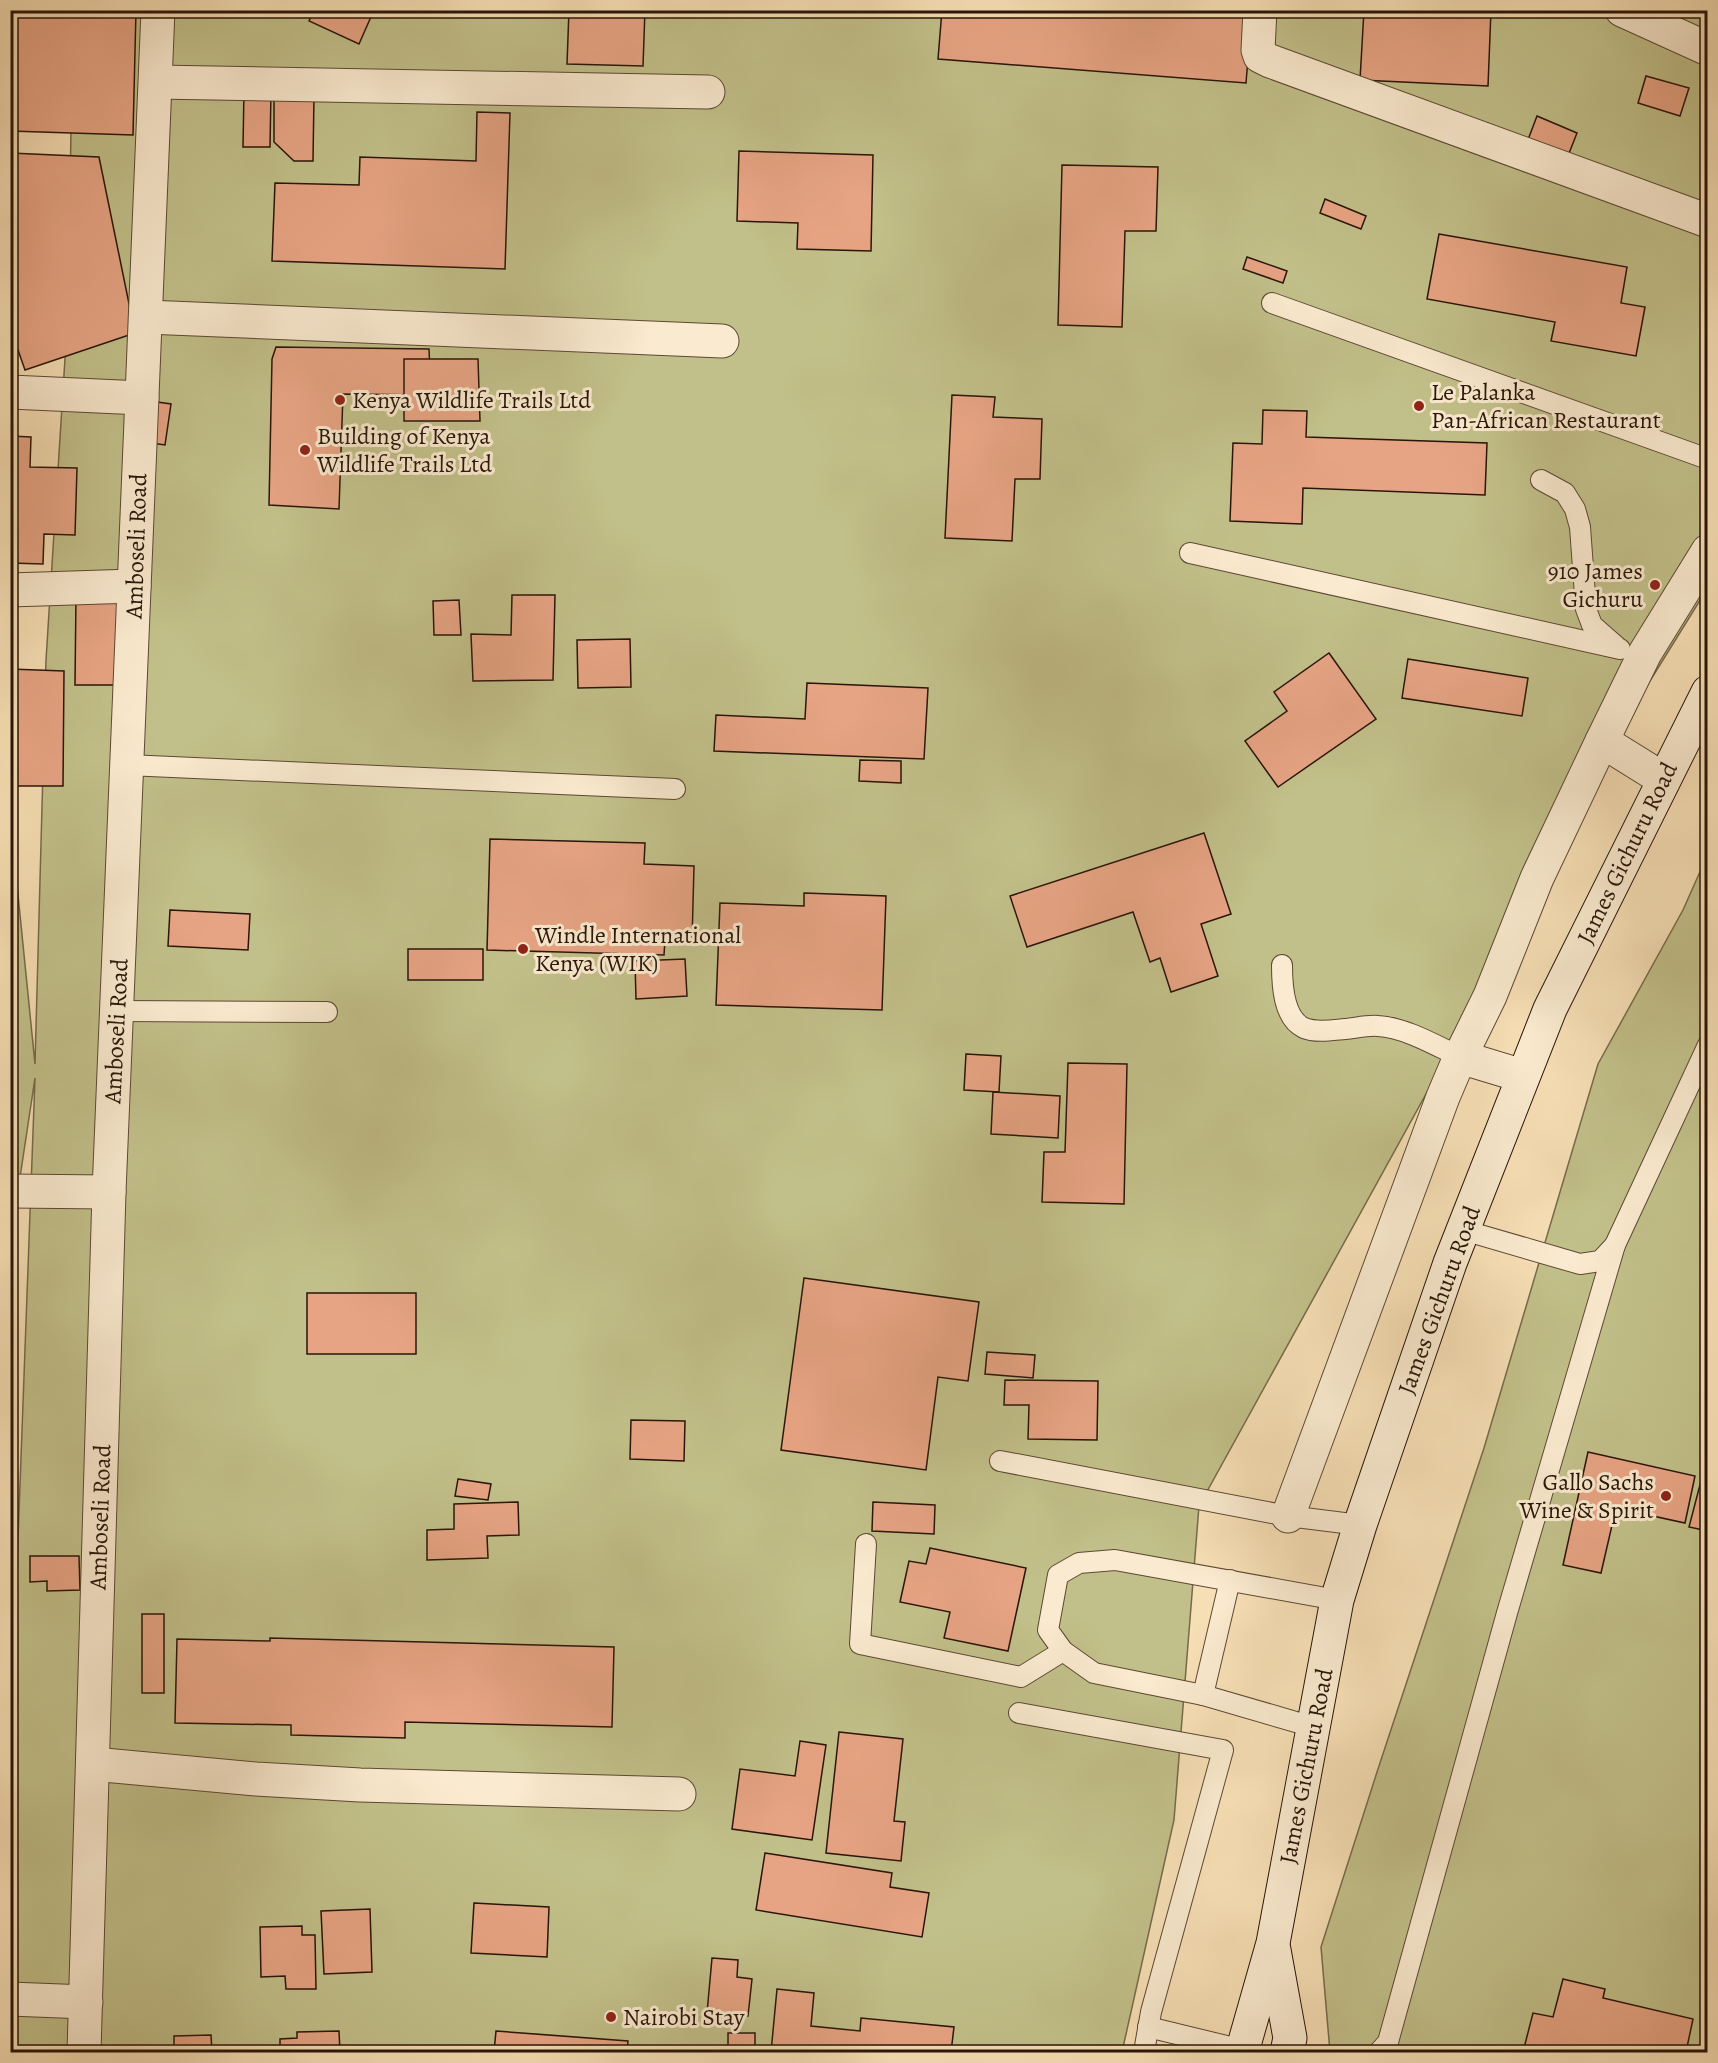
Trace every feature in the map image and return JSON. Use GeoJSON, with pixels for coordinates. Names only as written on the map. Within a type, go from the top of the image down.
{"type":"FeatureCollection","features":[{"type":"Feature","properties":{"kind":"street","name":"Amboseli Road"},"geometry":{"type":"LineString","coordinates":[[84,2052],[109,1192],[158,10]]}},
{"type":"Feature","properties":{"kind":"street"},"geometry":{"type":"LineString","coordinates":[[1260,10],[1258,50],[1260,56],[1270,61],[1707,222]]}},
{"type":"Feature","properties":{"kind":"street"},"geometry":{"type":"LineString","coordinates":[[1622,10],[1707,49]]}},
{"type":"Feature","properties":{"kind":"street"},"geometry":{"type":"LineString","coordinates":[[156,82],[708,92]]}},
{"type":"Feature","properties":{"kind":"street"},"geometry":{"type":"LineString","coordinates":[[146,317],[722,341]]}},
{"type":"Feature","properties":{"kind":"street"},"geometry":{"type":"LineString","coordinates":[[10,392],[142,398]]}},
{"type":"Feature","properties":{"kind":"street"},"geometry":{"type":"LineString","coordinates":[[1288,1516],[1443,1097],[1490,996],[1537,879],[1602,741],[1632,651],[1707,551]]}},
{"type":"Feature","properties":{"kind":"street"},"geometry":{"type":"LineString","coordinates":[[10,590],[134,586]]}},
{"type":"Feature","properties":{"kind":"street","name":"James Gichuru Road"},"geometry":{"type":"LineString","coordinates":[[1242,2051],[1273,1943],[1337,1600],[1360,1525],[1463,1230],[1550,1009],[1707,692]]}},
{"type":"Feature","properties":{"kind":"street"},"geometry":{"type":"LineString","coordinates":[[1602,741],[1663,778]]}},
{"type":"Feature","properties":{"kind":"street"},"geometry":{"type":"LineString","coordinates":[[1460,1057],[1523,1076]]}},
{"type":"Feature","properties":{"kind":"street"},"geometry":{"type":"LineString","coordinates":[[10,1191],[109,1192]]}},
{"type":"Feature","properties":{"kind":"street"},"geometry":{"type":"LineString","coordinates":[[93,1764],[244,1778],[360,1785],[679,1794]]}},
{"type":"Feature","properties":{"kind":"street","name":"James Gichuru Road"},"geometry":{"type":"LineString","coordinates":[[1273,1943],[1290,2038],[1287,2052]]}},
{"type":"Feature","properties":{"kind":"street"},"geometry":{"type":"LineString","coordinates":[[10,1999],[86,2002]]}},
{"type":"Feature","properties":{"kind":"lane"},"geometry":{"type":"LineString","coordinates":[[1272,303],[1707,459]]}},
{"type":"Feature","properties":{"kind":"lane"},"geometry":{"type":"LineString","coordinates":[[1541,480],[1565,493],[1575,509],[1580,527],[1586,609],[1592,625],[1632,651]]}},
{"type":"Feature","properties":{"kind":"lane"},"geometry":{"type":"LineString","coordinates":[[1190,553],[1632,651]]}},
{"type":"Feature","properties":{"kind":"lane"},"geometry":{"type":"LineString","coordinates":[[127,765],[675,789]]}},
{"type":"Feature","properties":{"kind":"lane"},"geometry":{"type":"LineString","coordinates":[[1282,965],[1285,1002],[1295,1021],[1304,1028],[1331,1030],[1378,1026],[1415,1036],[1460,1057]]}},
{"type":"Feature","properties":{"kind":"lane"},"geometry":{"type":"LineString","coordinates":[[117,1011],[327,1012]]}},
{"type":"Feature","properties":{"kind":"lane"},"geometry":{"type":"LineString","coordinates":[[1379,2052],[1388,2042],[1507,1613],[1615,1245],[1707,1045]]}},
{"type":"Feature","properties":{"kind":"lane"},"geometry":{"type":"LineString","coordinates":[[1463,1230],[1580,1264],[1600,1261],[1615,1245]]}},
{"type":"Feature","properties":{"kind":"lane"},"geometry":{"type":"LineString","coordinates":[[1000,1461],[1288,1516],[1360,1525]]}},
{"type":"Feature","properties":{"kind":"lane"},"geometry":{"type":"LineString","coordinates":[[866,1544],[860,1644],[1022,1677],[1063,1652]]}},
{"type":"Feature","properties":{"kind":"lane"},"geometry":{"type":"LineString","coordinates":[[1313,1727],[1203,1695],[1094,1673],[1063,1652],[1048,1630],[1058,1575],[1079,1563],[1115,1560],[1337,1600]]}},
{"type":"Feature","properties":{"kind":"lane"},"geometry":{"type":"LineString","coordinates":[[1203,1695],[1230,1580]]}},
{"type":"Feature","properties":{"kind":"lane"},"geometry":{"type":"LineString","coordinates":[[1019,1713],[1223,1750],[1148,2027],[1144,2052]]}},
{"type":"Feature","properties":{"kind":"lane"},"geometry":{"type":"LineString","coordinates":[[1148,2027],[1242,2051]]}},
{"type":"Feature","properties":{"kind":"shaded area"},"geometry":{"type":"Polygon","coordinates":[[[73,11],[1707,11],[1707,589],[1557,831],[1469,1016],[1199,1506],[1174,1820],[1122,2052],[11,2052],[11,1729],[35,1078],[11,1237],[11,844],[13,845],[35,1064],[46,660],[68,311],[73,11]]]}},
{"type":"Feature","properties":{"kind":"shaded area"},"geometry":{"type":"Polygon","coordinates":[[[1707,856],[1707,2052],[1330,2052],[1321,1947],[1484,1448],[1598,1064],[1683,910],[1707,856]]]}},
{"type":"Feature","properties":{"kind":"building"},"geometry":{"type":"Polygon","coordinates":[[[10,10],[136,10],[133,135],[10,131],[10,10]]]}},
{"type":"Feature","properties":{"kind":"building"},"geometry":{"type":"Polygon","coordinates":[[[314,10],[374,10],[359,44],[309,21],[314,10]]]}},
{"type":"Feature","properties":{"kind":"building"},"geometry":{"type":"Polygon","coordinates":[[[569,10],[645,10],[643,66],[567,64],[569,10]]]}},
{"type":"Feature","properties":{"kind":"building"},"geometry":{"type":"Polygon","coordinates":[[[942,10],[1252,10],[1246,83],[938,59],[942,10]]]}},
{"type":"Feature","properties":{"kind":"building"},"geometry":{"type":"Polygon","coordinates":[[[1364,10],[1491,10],[1488,86],[1360,80],[1364,10]]]}},
{"type":"Feature","properties":{"kind":"building"},"geometry":{"type":"Polygon","coordinates":[[[1646,76],[1689,88],[1680,116],[1638,103],[1646,76]]]}},
{"type":"Feature","properties":{"kind":"building"},"geometry":{"type":"Polygon","coordinates":[[[244,90],[271,91],[270,147],[243,147],[244,90]]]}},
{"type":"Feature","properties":{"kind":"building"},"geometry":{"type":"Polygon","coordinates":[[[274,94],[314,95],[313,161],[294,161],[274,142],[274,94]]]}},
{"type":"Feature","properties":{"kind":"building"},"geometry":{"type":"Polygon","coordinates":[[[477,112],[510,113],[505,269],[272,261],[275,183],[359,185],[360,157],[476,161],[477,112]]]}},
{"type":"Feature","properties":{"kind":"building"},"geometry":{"type":"Polygon","coordinates":[[[1537,116],[1577,133],[1566,161],[1526,145],[1537,116]]]}},
{"type":"Feature","properties":{"kind":"building"},"geometry":{"type":"Polygon","coordinates":[[[739,151],[873,155],[871,251],[797,249],[798,223],[737,221],[739,151]]]}},
{"type":"Feature","properties":{"kind":"building"},"geometry":{"type":"Polygon","coordinates":[[[10,153],[99,157],[135,333],[25,370],[10,327],[10,153]]]}},
{"type":"Feature","properties":{"kind":"building"},"geometry":{"type":"Polygon","coordinates":[[[1062,165],[1158,167],[1156,231],[1125,231],[1122,327],[1058,325],[1062,165]]]}},
{"type":"Feature","properties":{"kind":"building"},"geometry":{"type":"Polygon","coordinates":[[[1325,199],[1366,216],[1361,229],[1320,213],[1325,199]]]}},
{"type":"Feature","properties":{"kind":"building"},"geometry":{"type":"Polygon","coordinates":[[[1439,234],[1627,267],[1621,303],[1645,307],[1636,356],[1551,341],[1555,322],[1427,299],[1439,234]]]}},
{"type":"Feature","properties":{"kind":"building"},"geometry":{"type":"Polygon","coordinates":[[[1247,257],[1287,271],[1283,283],[1243,269],[1247,257]]]}},
{"type":"Feature","properties":{"kind":"building","name":"Building of Kenya Wildlife Trails Ltd"},"geometry":{"type":"Polygon","coordinates":[[[276,347],[429,349],[431,395],[343,394],[339,509],[269,505],[272,359],[276,347]]]}},
{"type":"Feature","properties":{"kind":"building"},"geometry":{"type":"Polygon","coordinates":[[[404,359],[478,359],[480,421],[404,421],[404,359]]]}},
{"type":"Feature","properties":{"kind":"building"},"geometry":{"type":"Polygon","coordinates":[[[952,395],[995,397],[993,417],[1042,419],[1040,479],[1015,479],[1012,541],[945,538],[952,395]]]}},
{"type":"Feature","properties":{"kind":"building"},"geometry":{"type":"Polygon","coordinates":[[[150,401],[171,404],[165,445],[144,442],[150,401]]]}},
{"type":"Feature","properties":{"kind":"building"},"geometry":{"type":"Polygon","coordinates":[[[1263,410],[1307,411],[1306,437],[1487,443],[1485,495],[1303,488],[1302,524],[1230,521],[1233,443],[1262,444],[1263,410]]]}},
{"type":"Feature","properties":{"kind":"building"},"geometry":{"type":"Polygon","coordinates":[[[10,436],[31,437],[30,467],[77,468],[75,535],[44,534],[43,564],[10,563],[10,436]]]}},
{"type":"Feature","properties":{"kind":"building"},"geometry":{"type":"Polygon","coordinates":[[[76,595],[121,595],[120,685],[75,685],[76,595]]]}},
{"type":"Feature","properties":{"kind":"building"},"geometry":{"type":"Polygon","coordinates":[[[512,595],[555,595],[553,680],[473,681],[471,634],[511,635],[512,595]]]}},
{"type":"Feature","properties":{"kind":"building"},"geometry":{"type":"Polygon","coordinates":[[[459,600],[461,635],[434,635],[433,601],[459,600]]]}},
{"type":"Feature","properties":{"kind":"building"},"geometry":{"type":"Polygon","coordinates":[[[630,639],[631,687],[578,688],[577,640],[630,639]]]}},
{"type":"Feature","properties":{"kind":"building"},"geometry":{"type":"Polygon","coordinates":[[[1329,653],[1376,719],[1278,787],[1245,741],[1287,711],[1274,692],[1329,653]]]}},
{"type":"Feature","properties":{"kind":"building"},"geometry":{"type":"Polygon","coordinates":[[[1408,659],[1528,678],[1522,716],[1402,698],[1408,659]]]}},
{"type":"Feature","properties":{"kind":"building"},"geometry":{"type":"Polygon","coordinates":[[[10,669],[64,671],[63,786],[10,786],[10,669]]]}},
{"type":"Feature","properties":{"kind":"building"},"geometry":{"type":"Polygon","coordinates":[[[807,683],[928,688],[924,759],[714,751],[716,715],[805,719],[807,683]]]}},
{"type":"Feature","properties":{"kind":"building"},"geometry":{"type":"Polygon","coordinates":[[[860,760],[901,761],[901,783],[859,781],[860,760]]]}},
{"type":"Feature","properties":{"kind":"building"},"geometry":{"type":"Polygon","coordinates":[[[1204,833],[1231,914],[1201,924],[1218,976],[1171,992],[1160,958],[1150,962],[1133,912],[1027,947],[1010,896],[1204,833]]]}},
{"type":"Feature","properties":{"kind":"building"},"geometry":{"type":"Polygon","coordinates":[[[490,839],[645,843],[644,864],[694,866],[692,941],[665,940],[664,955],[487,950],[490,839]]]}},
{"type":"Feature","properties":{"kind":"building"},"geometry":{"type":"Polygon","coordinates":[[[804,893],[886,896],[882,1010],[716,1005],[720,903],[804,906],[804,893]]]}},
{"type":"Feature","properties":{"kind":"building"},"geometry":{"type":"Polygon","coordinates":[[[170,910],[250,914],[248,950],[168,946],[170,910]]]}},
{"type":"Feature","properties":{"kind":"building"},"geometry":{"type":"Polygon","coordinates":[[[408,949],[483,949],[483,980],[408,980],[408,949]]]}},
{"type":"Feature","properties":{"kind":"building"},"geometry":{"type":"Polygon","coordinates":[[[685,959],[687,996],[636,999],[635,961],[685,959]]]}},
{"type":"Feature","properties":{"kind":"building"},"geometry":{"type":"Polygon","coordinates":[[[966,1054],[1001,1056],[999,1092],[964,1090],[966,1054]]]}},
{"type":"Feature","properties":{"kind":"building"},"geometry":{"type":"Polygon","coordinates":[[[1068,1063],[1127,1064],[1124,1204],[1042,1202],[1044,1152],[1065,1152],[1068,1063]]]}},
{"type":"Feature","properties":{"kind":"building"},"geometry":{"type":"Polygon","coordinates":[[[993,1092],[1060,1096],[1058,1138],[991,1134],[993,1092]]]}},
{"type":"Feature","properties":{"kind":"building"},"geometry":{"type":"Polygon","coordinates":[[[804,1278],[979,1302],[968,1381],[938,1377],[926,1470],[781,1450],[804,1278]]]}},
{"type":"Feature","properties":{"kind":"building"},"geometry":{"type":"Polygon","coordinates":[[[307,1293],[416,1293],[416,1354],[307,1354],[307,1293]]]}},
{"type":"Feature","properties":{"kind":"building"},"geometry":{"type":"Polygon","coordinates":[[[987,1352],[1035,1355],[1033,1378],[985,1374],[987,1352]]]}},
{"type":"Feature","properties":{"kind":"building"},"geometry":{"type":"Polygon","coordinates":[[[1005,1380],[1098,1381],[1097,1440],[1028,1439],[1029,1405],[1004,1405],[1005,1380]]]}},
{"type":"Feature","properties":{"kind":"building"},"geometry":{"type":"Polygon","coordinates":[[[631,1420],[685,1421],[684,1461],[630,1459],[631,1420]]]}},
{"type":"Feature","properties":{"kind":"building"},"geometry":{"type":"Polygon","coordinates":[[[1588,1452],[1695,1476],[1685,1523],[1616,1508],[1601,1573],[1563,1565],[1588,1452]]]}},
{"type":"Feature","properties":{"kind":"building"},"geometry":{"type":"Polygon","coordinates":[[[1702,1477],[1708,1478],[1708,1531],[1689,1527],[1702,1477]]]}},
{"type":"Feature","properties":{"kind":"building"},"geometry":{"type":"Polygon","coordinates":[[[458,1479],[491,1484],[488,1500],[455,1496],[458,1479]]]}},
{"type":"Feature","properties":{"kind":"building"},"geometry":{"type":"Polygon","coordinates":[[[518,1502],[519,1535],[487,1536],[488,1558],[427,1560],[427,1530],[454,1529],[454,1504],[518,1502]]]}},
{"type":"Feature","properties":{"kind":"building"},"geometry":{"type":"Polygon","coordinates":[[[873,1502],[935,1505],[934,1534],[872,1531],[873,1502]]]}},
{"type":"Feature","properties":{"kind":"building"},"geometry":{"type":"Polygon","coordinates":[[[930,1548],[1026,1568],[1008,1651],[944,1638],[950,1612],[900,1602],[909,1561],[926,1564],[930,1548]]]}},
{"type":"Feature","properties":{"kind":"building"},"geometry":{"type":"Polygon","coordinates":[[[30,1556],[79,1556],[80,1590],[47,1591],[47,1581],[30,1582],[30,1556]]]}},
{"type":"Feature","properties":{"kind":"building"},"geometry":{"type":"Polygon","coordinates":[[[142,1614],[164,1614],[164,1693],[142,1693],[142,1614]]]}},
{"type":"Feature","properties":{"kind":"building"},"geometry":{"type":"Polygon","coordinates":[[[270,1638],[614,1647],[612,1727],[405,1722],[405,1738],[291,1735],[291,1725],[175,1723],[177,1639],[270,1641],[270,1638]]]}},
{"type":"Feature","properties":{"kind":"building"},"geometry":{"type":"Polygon","coordinates":[[[839,1732],[903,1739],[894,1821],[905,1822],[901,1861],[826,1853],[839,1732]]]}},
{"type":"Feature","properties":{"kind":"building"},"geometry":{"type":"Polygon","coordinates":[[[800,1741],[826,1745],[812,1840],[732,1829],[740,1769],[795,1776],[800,1741]]]}},
{"type":"Feature","properties":{"kind":"building"},"geometry":{"type":"Polygon","coordinates":[[[765,1853],[892,1873],[890,1887],[929,1893],[922,1937],[756,1910],[765,1853]]]}},
{"type":"Feature","properties":{"kind":"building"},"geometry":{"type":"Polygon","coordinates":[[[474,1903],[549,1907],[547,1957],[471,1953],[474,1903]]]}},
{"type":"Feature","properties":{"kind":"building"},"geometry":{"type":"Polygon","coordinates":[[[370,1909],[372,1972],[324,1974],[321,1911],[370,1909]]]}},
{"type":"Feature","properties":{"kind":"building"},"geometry":{"type":"Polygon","coordinates":[[[302,1926],[302,1935],[315,1935],[316,1989],[286,1989],[285,1976],[261,1977],[260,1927],[302,1926]]]}},
{"type":"Feature","properties":{"kind":"building"},"geometry":{"type":"Polygon","coordinates":[[[712,1958],[738,1960],[737,1977],[752,1979],[748,2016],[707,2013],[712,1958]]]}},
{"type":"Feature","properties":{"kind":"building"},"geometry":{"type":"Polygon","coordinates":[[[1563,1979],[1605,1989],[1603,1998],[1693,2019],[1686,2052],[1523,2052],[1533,2013],[1553,2017],[1563,1979]]]}},
{"type":"Feature","properties":{"kind":"building"},"geometry":{"type":"Polygon","coordinates":[[[777,1989],[814,1993],[811,2026],[860,2031],[861,2018],[954,2027],[951,2052],[771,2052],[777,1989]]]}},
{"type":"Feature","properties":{"kind":"building"},"geometry":{"type":"Polygon","coordinates":[[[339,2031],[340,2052],[215,2052],[215,2049],[280,2046],[280,2039],[297,2038],[297,2032],[339,2031]]]}},
{"type":"Feature","properties":{"kind":"building"},"geometry":{"type":"Polygon","coordinates":[[[496,2031],[628,2041],[627,2052],[494,2052],[496,2031]]]}},
{"type":"Feature","properties":{"kind":"building"},"geometry":{"type":"Polygon","coordinates":[[[728,2033],[755,2033],[755,2052],[728,2052],[728,2033]]]}},
{"type":"Feature","properties":{"kind":"building"},"geometry":{"type":"Polygon","coordinates":[[[211,2035],[212,2052],[174,2052],[174,2036],[211,2035]]]}},
{"type":"Feature","properties":{"kind":"place","name":"Kenya Wildlife Trails Ltd"},"geometry":{"type":"Point","coordinates":[340,400]}},
{"type":"Feature","properties":{"kind":"place","name":"Le Palanka Pan-African Restaurant"},"geometry":{"type":"Point","coordinates":[1419,406]}},
{"type":"Feature","properties":{"kind":"place","name":"Building of Kenya Wildlife Trails Ltd"},"geometry":{"type":"Point","coordinates":[305,450]}},
{"type":"Feature","properties":{"kind":"place","name":"910 James Gichuru"},"geometry":{"type":"Point","coordinates":[1655,585]}},
{"type":"Feature","properties":{"kind":"place","name":"Windle International Kenya (WIK)"},"geometry":{"type":"Point","coordinates":[523,949]}},
{"type":"Feature","properties":{"kind":"place","name":"Gallo Sachs Wine & Spirit"},"geometry":{"type":"Point","coordinates":[1666,1496]}},
{"type":"Feature","properties":{"kind":"place","name":"Nairobi Stay"},"geometry":{"type":"Point","coordinates":[611,2017]}}]}
